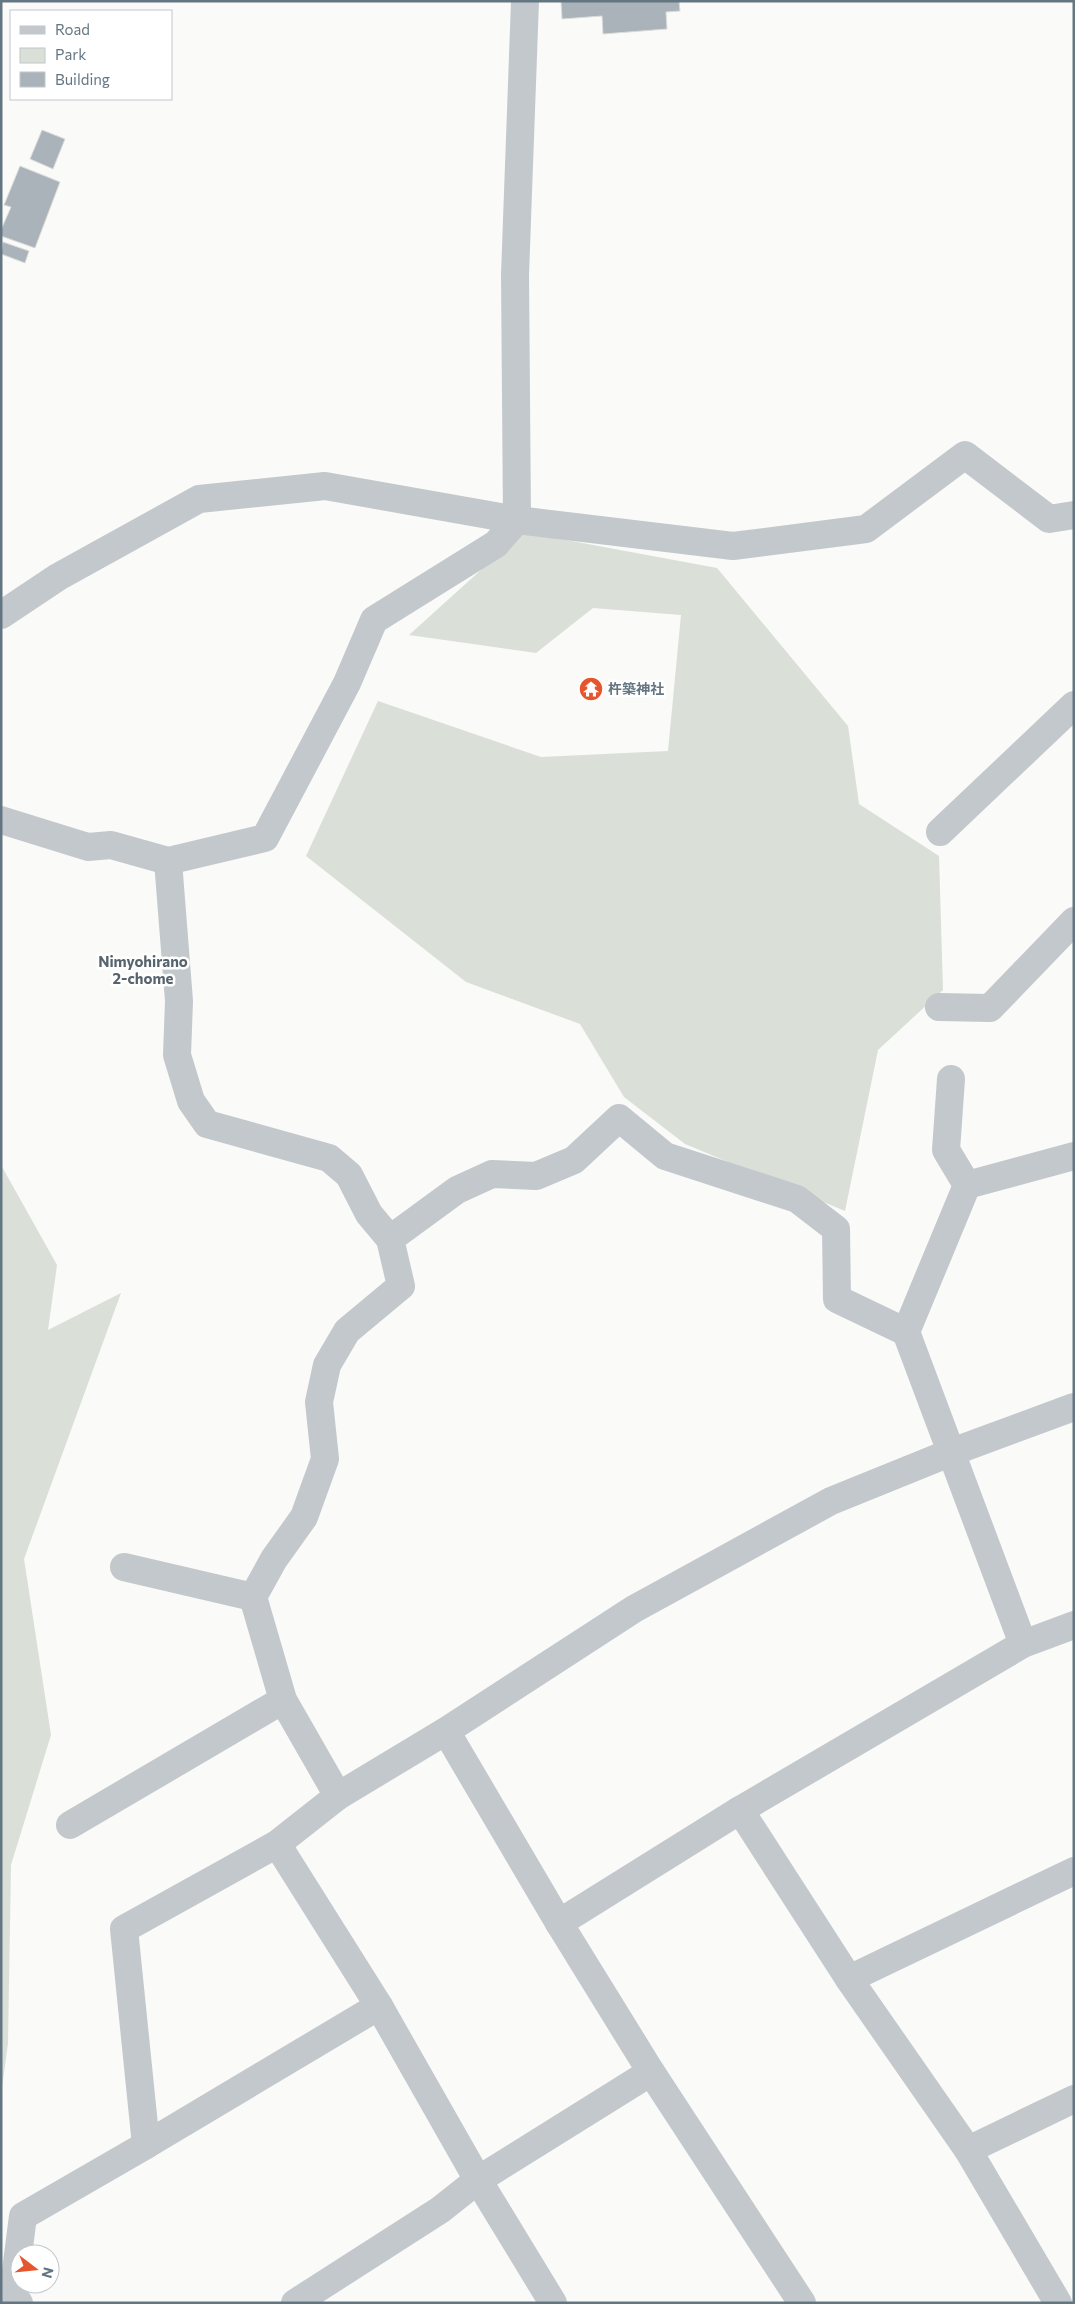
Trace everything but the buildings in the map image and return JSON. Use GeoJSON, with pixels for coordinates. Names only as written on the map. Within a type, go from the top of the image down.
{"type":"FeatureCollection","features":[{"type":"Feature","properties":{"kind":"street"},"geometry":{"type":"LineString","coordinates":[[1,820],[88,847],[111,845],[168,861],[265,838],[347,683],[374,620],[496,544],[517,520],[515,275],[525,1]]}},
{"type":"Feature","properties":{"kind":"street"},"geometry":{"type":"LineString","coordinates":[[1,615],[58,577],[199,499],[325,486],[517,520],[733,546],[866,529],[965,455],[1049,519],[1074,515]]}},
{"type":"Feature","properties":{"kind":"street"},"geometry":{"type":"LineString","coordinates":[[940,832],[1074,705]]}},
{"type":"Feature","properties":{"kind":"street"},"geometry":{"type":"LineString","coordinates":[[168,861],[179,1001],[177,1056],[191,1101],[207,1124],[328,1158],[348,1175],[369,1214],[390,1239],[401,1286],[347,1331],[327,1365],[319,1402],[325,1459],[304,1518],[274,1559],[253,1597],[283,1700],[338,1796]]}},
{"type":"Feature","properties":{"kind":"street"},"geometry":{"type":"LineString","coordinates":[[939,1007],[990,1008],[1064,946],[1074,921]]}},
{"type":"Feature","properties":{"kind":"street"},"geometry":{"type":"LineString","coordinates":[[951,1080],[946,1150],[968,1185]]}},
{"type":"Feature","properties":{"kind":"street"},"geometry":{"type":"LineString","coordinates":[[390,1239],[457,1190],[492,1174],[536,1176],[574,1160],[619,1118],[665,1156],[797,1199],[836,1229],[837,1299],[906,1332],[1023,1644]]}},
{"type":"Feature","properties":{"kind":"street"},"geometry":{"type":"LineString","coordinates":[[968,1185],[1074,1156]]}},
{"type":"Feature","properties":{"kind":"street"},"geometry":{"type":"LineString","coordinates":[[906,1332],[968,1185]]}},
{"type":"Feature","properties":{"kind":"street"},"geometry":{"type":"LineString","coordinates":[[146,2145],[124,1929],[277,1844],[338,1796],[446,1731],[634,1609],[831,1501],[952,1452],[1074,1407]]}},
{"type":"Feature","properties":{"kind":"street"},"geometry":{"type":"LineString","coordinates":[[124,1567],[253,1597]]}},
{"type":"Feature","properties":{"kind":"street"},"geometry":{"type":"LineString","coordinates":[[559,1924],[740,1810],[1023,1644],[1074,1625]]}},
{"type":"Feature","properties":{"kind":"street"},"geometry":{"type":"LineString","coordinates":[[70,1825],[283,1700]]}},
{"type":"Feature","properties":{"kind":"street"},"geometry":{"type":"LineString","coordinates":[[446,1731],[559,1924],[651,2072],[802,2303]]}},
{"type":"Feature","properties":{"kind":"street"},"geometry":{"type":"LineString","coordinates":[[740,1810],[849,1979],[968,2150],[1058,2303]]}},
{"type":"Feature","properties":{"kind":"street"},"geometry":{"type":"LineString","coordinates":[[277,1844],[379,2006],[478,2180],[553,2303]]}},
{"type":"Feature","properties":{"kind":"street"},"geometry":{"type":"LineString","coordinates":[[849,1979],[1074,1871]]}},
{"type":"Feature","properties":{"kind":"street"},"geometry":{"type":"LineString","coordinates":[[19,2303],[13,2294],[23,2216],[379,2006]]}},
{"type":"Feature","properties":{"kind":"street"},"geometry":{"type":"LineString","coordinates":[[295,2303],[440,2210],[478,2180],[651,2072]]}},
{"type":"Feature","properties":{"kind":"street"},"geometry":{"type":"LineString","coordinates":[[968,2150],[1074,2099]]}},
{"type":"Feature","properties":{"kind":"green space"},"geometry":{"type":"Polygon","coordinates":[[[523,532],[717,568],[848,726],[859,804],[939,856],[943,990],[878,1050],[845,1211],[685,1144],[624,1097],[580,1024],[466,982],[306,856],[378,701],[541,757],[668,751],[681,615],[593,608],[536,653],[409,635],[523,532]]]}},
{"type":"Feature","properties":{"kind":"green space"},"geometry":{"type":"Polygon","coordinates":[[[1,1165],[57,1265],[48,1330],[121,1293],[24,1559],[51,1735],[11,1865],[8,2043],[1,2095],[1,1165]]]}},
{"type":"Feature","properties":{"kind":"place","name":"杵築神社"},"geometry":{"type":"Point","coordinates":[591,689]}},
{"type":"Feature","properties":{"kind":"district","name":"Nimyohirano 2-chome"},"geometry":{"type":"Point","coordinates":[143,970]}}]}
